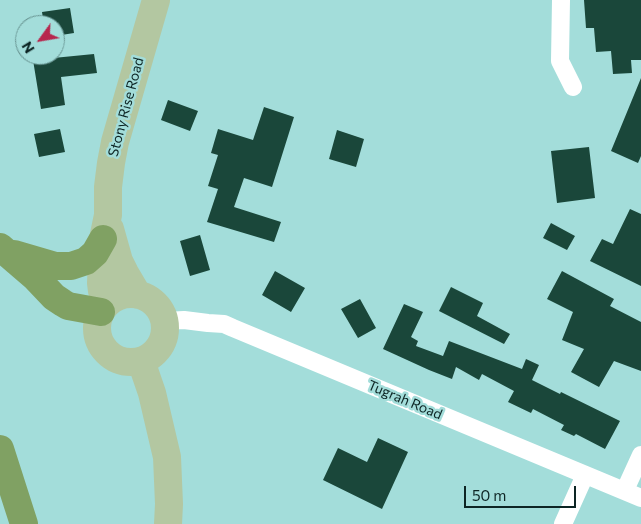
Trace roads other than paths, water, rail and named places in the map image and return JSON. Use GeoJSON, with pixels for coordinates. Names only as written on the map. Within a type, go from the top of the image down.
{"type":"FeatureCollection","features":[{"type":"Feature","properties":{"kind":"highway"},"geometry":{"type":"LineString","coordinates":[[4,250],[55,266],[71,266],[86,261],[95,253],[106,227]]}},
{"type":"Feature","properties":{"kind":"highway"},"geometry":{"type":"LineString","coordinates":[[4,250],[35,277],[54,297],[68,306],[104,307]]}},
{"type":"Feature","properties":{"kind":"highway"},"geometry":{"type":"LineString","coordinates":[[0,449],[24,524]]}},
{"type":"Feature","properties":{"kind":"main road","name":"Stony Rise Road"},"geometry":{"type":"LineString","coordinates":[[104,307],[101,282],[108,187],[115,142],[156,0]]}},
{"type":"Feature","properties":{"kind":"main road","name":"Stony Rise Road"},"geometry":{"type":"LineString","coordinates":[[106,227],[112,238],[119,261],[138,294]]}},
{"type":"Feature","properties":{"kind":"main road"},"geometry":{"type":"LineString","coordinates":[[138,294],[155,304],[165,321],[162,343],[156,352],[141,361],[135,362],[123,361],[112,356],[103,347],[97,330],[97,324],[104,307],[122,295],[138,294]]}},
{"type":"Feature","properties":{"kind":"main road"},"geometry":{"type":"LineString","coordinates":[[141,361],[152,393],[167,458],[168,524]]}},
{"type":"Feature","properties":{"kind":"street"},"geometry":{"type":"LineString","coordinates":[[561,0],[560,61],[574,87]]}},
{"type":"Feature","properties":{"kind":"street","name":"Tugrah Road"},"geometry":{"type":"LineString","coordinates":[[165,321],[184,320],[224,324],[259,337],[641,498]]}},
{"type":"Feature","properties":{"kind":"street"},"geometry":{"type":"LineString","coordinates":[[625,490],[641,456]]}},
{"type":"Feature","properties":{"kind":"street"},"geometry":{"type":"LineString","coordinates":[[563,524],[585,475]]}}]}
